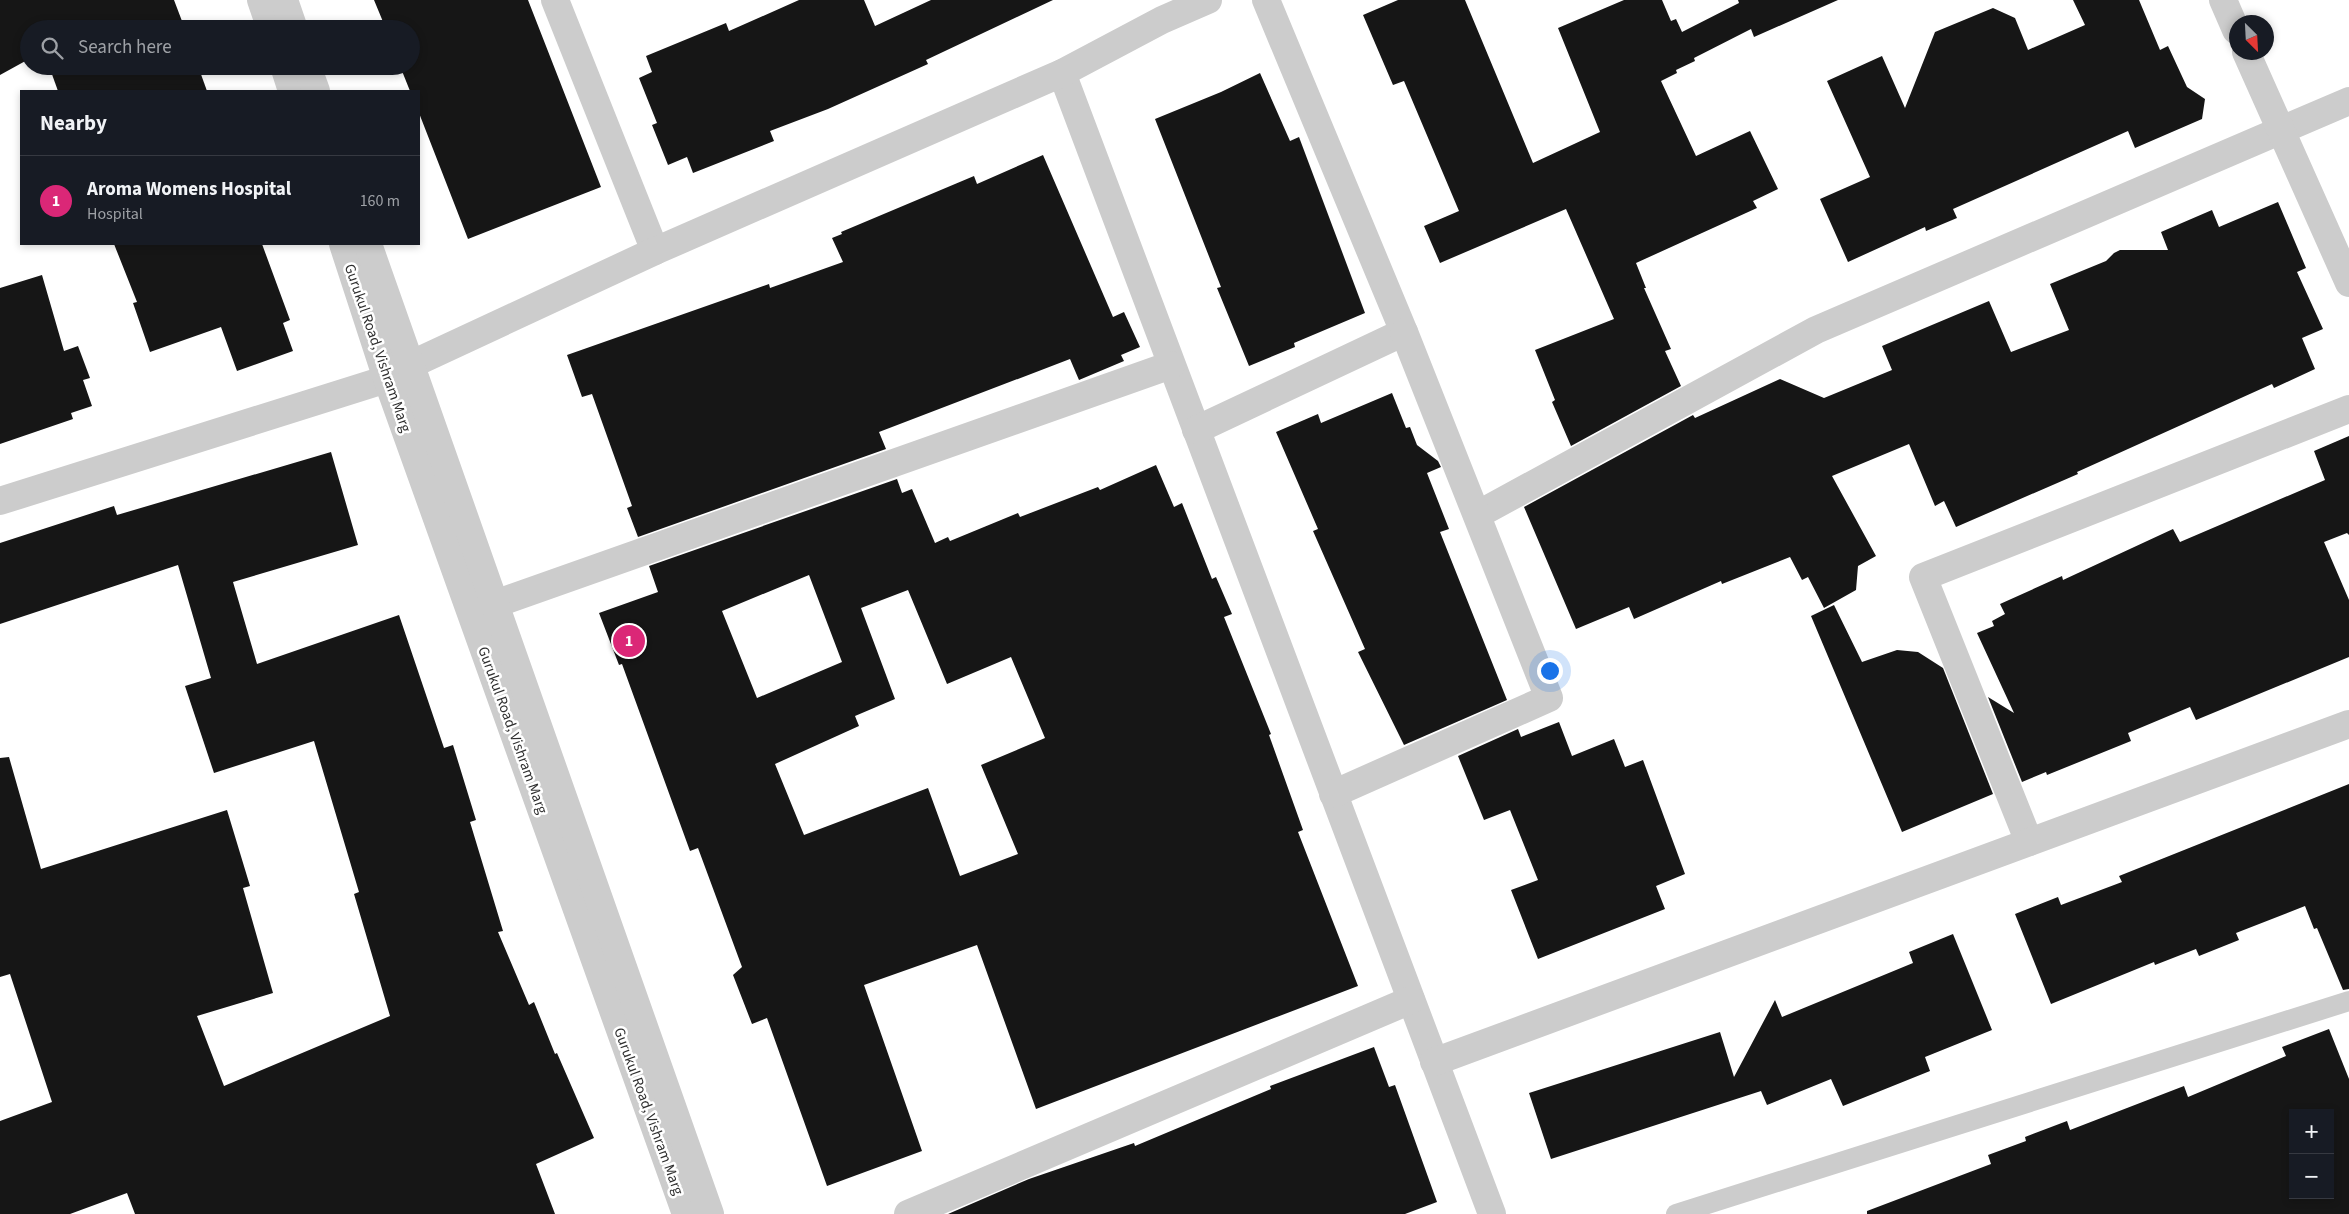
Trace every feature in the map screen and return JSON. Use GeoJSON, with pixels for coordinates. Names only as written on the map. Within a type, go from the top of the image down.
{"type":"FeatureCollection","features":[{"type":"Feature","properties":{"kind":"street"},"geometry":{"type":"LineString","coordinates":[[261,0],[268,20]]}},
{"type":"Feature","properties":{"kind":"street"},"geometry":{"type":"LineString","coordinates":[[284,0],[291,20]]}},
{"type":"Feature","properties":{"kind":"street"},"geometry":{"type":"LineString","coordinates":[[555,0],[655,251]]}},
{"type":"Feature","properties":{"kind":"street"},"geometry":{"type":"LineString","coordinates":[[0,501],[387,379],[410,365],[655,251],[1062,74],[1162,20],[1208,0]]}},
{"type":"Feature","properties":{"kind":"street"},"geometry":{"type":"LineString","coordinates":[[1266,0],[1404,332],[1549,698],[1333,794]]}},
{"type":"Feature","properties":{"kind":"street"},"geometry":{"type":"LineString","coordinates":[[2223,0],[2230,15]]}},
{"type":"Feature","properties":{"kind":"street"},"geometry":{"type":"LineString","coordinates":[[2250,60],[2349,283]]}},
{"type":"Feature","properties":{"kind":"street"},"geometry":{"type":"LineString","coordinates":[[1062,74],[1492,1214]]}},
{"type":"Feature","properties":{"kind":"street"},"geometry":{"type":"LineString","coordinates":[[287,75],[292,90]]}},
{"type":"Feature","properties":{"kind":"street"},"geometry":{"type":"LineString","coordinates":[[310,75],[316,90]]}},
{"type":"Feature","properties":{"kind":"street"},"geometry":{"type":"LineString","coordinates":[[1477,515],[1816,330],[2349,101]]}},
{"type":"Feature","properties":{"kind":"street","name":"Gurukul Road, Vishram Marg"},"geometry":{"type":"LineString","coordinates":[[343,245],[387,379],[686,1214]]}},
{"type":"Feature","properties":{"kind":"street","name":"Gurukul Road, Vishram Marg"},"geometry":{"type":"LineString","coordinates":[[368,245],[710,1214]]}},
{"type":"Feature","properties":{"kind":"street"},"geometry":{"type":"LineString","coordinates":[[1196,430],[1404,332]]}},
{"type":"Feature","properties":{"kind":"street"},"geometry":{"type":"LineString","coordinates":[[494,604],[1171,365]]}},
{"type":"Feature","properties":{"kind":"street"},"geometry":{"type":"LineString","coordinates":[[2029,842],[1923,577],[2349,409]]}},
{"type":"Feature","properties":{"kind":"street"},"geometry":{"type":"LineString","coordinates":[[1434,1062],[2349,724]]}},
{"type":"Feature","properties":{"kind":"street"},"geometry":{"type":"LineString","coordinates":[[908,1214],[1411,1000]]}},
{"type":"Feature","properties":{"kind":"lane"},"geometry":{"type":"LineString","coordinates":[[1676,1214],[2349,1001]]}},
{"type":"Feature","properties":{"kind":"building"},"geometry":{"type":"Polygon","coordinates":[[[0,0],[174,0],[182,20],[20,20],[20,64],[0,75],[0,0]]]}},
{"type":"Feature","properties":{"kind":"building"},"geometry":{"type":"Polygon","coordinates":[[[374,0],[528,0],[601,187],[468,239],[420,116],[420,90],[410,90],[404,75],[420,75],[420,20],[382,20],[374,0]]]}},
{"type":"Feature","properties":{"kind":"building"},"geometry":{"type":"Polygon","coordinates":[[[799,0],[864,0],[875,26],[931,0],[1053,0],[926,60],[928,64],[828,109],[770,131],[774,141],[693,173],[687,157],[668,165],[652,125],[657,123],[639,78],[652,72],[646,56],[726,23],[729,31],[799,0]]]}},
{"type":"Feature","properties":{"kind":"building"},"geometry":{"type":"Polygon","coordinates":[[[1398,0],[1465,0],[1533,163],[1600,132],[1558,28],[1624,0],[1662,0],[1671,21],[1676,19],[1682,32],[1739,3],[1738,0],[1838,0],[1754,37],[1751,29],[1694,58],[1695,61],[1676,70],[1677,73],[1661,81],[1696,156],[1750,131],[1778,189],[1753,201],[1757,208],[1636,263],[1646,288],[1644,288],[1671,349],[1665,351],[1681,386],[1571,446],[1552,402],[1555,400],[1535,350],[1614,319],[1566,209],[1440,263],[1424,226],[1459,211],[1404,81],[1393,85],[1363,15],[1398,0]]]}},
{"type":"Feature","properties":{"kind":"building"},"geometry":{"type":"Polygon","coordinates":[[[2073,0],[2139,0],[2160,50],[2168,46],[2187,87],[2205,99],[2202,119],[2135,148],[2128,131],[1953,209],[1957,218],[1926,231],[1925,227],[1848,262],[1820,199],[1870,177],[1827,81],[1882,56],[1905,108],[1935,32],[1993,8],[2015,18],[2028,50],[2085,25],[2073,0]]]}},
{"type":"Feature","properties":{"kind":"building"},"geometry":{"type":"Polygon","coordinates":[[[1260,73],[1290,141],[1299,137],[1365,313],[1294,343],[1295,347],[1249,366],[1217,288],[1221,287],[1155,119],[1221,92],[1260,73]]]}},
{"type":"Feature","properties":{"kind":"building"},"geometry":{"type":"Polygon","coordinates":[[[52,75],[201,75],[207,90],[58,90],[52,75]]]}},
{"type":"Feature","properties":{"kind":"building"},"geometry":{"type":"Polygon","coordinates":[[[1043,155],[1113,317],[1124,312],[1140,347],[1121,355],[1124,361],[1079,380],[1070,359],[879,432],[886,449],[638,537],[627,508],[632,506],[592,394],[582,397],[567,355],[769,284],[770,288],[843,262],[832,238],[842,234],[841,232],[974,176],[977,184],[1043,155]]]}},
{"type":"Feature","properties":{"kind":"building"},"geometry":{"type":"Polygon","coordinates":[[[2278,202],[2306,268],[2297,272],[2323,329],[2302,338],[2315,369],[2274,388],[2272,384],[2077,472],[2078,474],[1956,527],[1944,501],[1935,506],[1909,444],[1832,476],[1876,556],[1858,566],[1856,590],[1824,608],[1808,577],[1802,580],[1790,557],[1722,584],[1721,581],[1634,619],[1629,607],[1576,629],[1524,507],[1693,415],[1695,418],[1780,379],[1824,398],[1892,370],[1882,346],[1989,301],[2011,352],[2069,330],[2050,284],[2106,261],[2120,250],[2168,250],[2161,232],[2212,210],[2219,227],[2278,202]]]}},
{"type":"Feature","properties":{"kind":"building"},"geometry":{"type":"Polygon","coordinates":[[[114,245],[262,245],[290,320],[283,323],[293,351],[237,371],[221,327],[150,352],[133,303],[137,302],[114,245]]]}},
{"type":"Feature","properties":{"kind":"building"},"geometry":{"type":"Polygon","coordinates":[[[42,275],[64,351],[78,346],[90,378],[83,380],[92,406],[71,413],[73,419],[0,444],[0,288],[42,275]]]}},
{"type":"Feature","properties":{"kind":"building"},"geometry":{"type":"Polygon","coordinates":[[[1392,393],[1406,428],[1410,427],[1417,445],[1438,461],[1441,467],[1427,473],[1449,529],[1440,532],[1507,700],[1404,745],[1358,652],[1365,649],[1313,531],[1318,529],[1276,432],[1318,414],[1321,423],[1392,393]]]}},
{"type":"Feature","properties":{"kind":"building"},"geometry":{"type":"Polygon","coordinates":[[[2349,436],[2349,535],[2347,533],[2324,542],[2349,600],[2349,657],[2196,720],[2190,707],[2128,733],[2131,741],[2047,775],[2046,772],[2022,782],[1988,697],[2014,713],[1977,633],[1994,626],[1992,621],[2005,614],[2000,604],[2062,576],[2063,580],[2173,529],[2180,542],[2325,480],[2314,451],[2349,436]]]}},
{"type":"Feature","properties":{"kind":"building"},"geometry":{"type":"Polygon","coordinates":[[[331,452],[358,545],[233,582],[257,664],[399,615],[444,748],[453,745],[476,820],[470,822],[503,931],[498,932],[529,1005],[534,1002],[555,1054],[557,1053],[594,1138],[536,1164],[555,1214],[135,1214],[127,1193],[70,1214],[0,1214],[0,1121],[52,1102],[10,974],[0,977],[0,758],[9,757],[41,869],[227,810],[250,886],[243,888],[273,993],[197,1016],[224,1086],[390,1016],[354,894],[359,892],[314,741],[214,773],[185,686],[211,678],[178,565],[0,624],[0,543],[114,506],[117,515],[331,452]]]}},
{"type":"Feature","properties":{"kind":"building"},"geometry":{"type":"Polygon","coordinates":[[[1156,465],[1174,507],[1182,503],[1212,579],[1216,577],[1232,614],[1224,617],[1271,734],[1269,735],[1303,830],[1298,832],[1358,986],[1036,1109],[977,945],[864,985],[922,1151],[827,1186],[767,1018],[752,1024],[733,975],[742,967],[698,848],[690,851],[622,664],[619,665],[599,613],[658,592],[649,566],[897,479],[902,493],[912,489],[935,543],[948,537],[950,541],[1018,513],[1020,517],[1098,487],[1100,490],[1156,465]],[[809,575],[722,611],[757,698],[842,662],[809,575]],[[908,590],[861,608],[895,699],[855,716],[859,726],[775,764],[804,835],[928,788],[960,876],[1018,854],[981,765],[1045,738],[1011,657],[947,684],[908,590]]]}},
{"type":"Feature","properties":{"kind":"building"},"geometry":{"type":"Polygon","coordinates":[[[1834,605],[1862,662],[1897,650],[1918,652],[1943,668],[1993,794],[1902,832],[1811,616],[1834,605]]]}},
{"type":"Feature","properties":{"kind":"building"},"geometry":{"type":"Polygon","coordinates":[[[1559,722],[1572,756],[1614,739],[1625,767],[1643,760],[1685,874],[1656,886],[1665,909],[1538,959],[1511,890],[1538,880],[1510,810],[1484,820],[1458,756],[1518,729],[1521,737],[1559,722]]]}},
{"type":"Feature","properties":{"kind":"building"},"geometry":{"type":"Polygon","coordinates":[[[2349,784],[2349,989],[2343,990],[2317,928],[2314,929],[2305,906],[2236,933],[2239,940],[2199,956],[2196,949],[2155,965],[2154,962],[2051,1004],[2015,914],[2058,897],[2061,905],[2122,882],[2119,876],[2349,784]]]}},
{"type":"Feature","properties":{"kind":"building"},"geometry":{"type":"Polygon","coordinates":[[[1953,934],[1992,1030],[1925,1057],[1930,1071],[1843,1106],[1831,1079],[1767,1105],[1761,1091],[1551,1159],[1529,1093],[1720,1032],[1734,1077],[1775,1000],[1782,1017],[1913,963],[1909,952],[1953,934]]]}},
{"type":"Feature","properties":{"kind":"building"},"geometry":{"type":"Polygon","coordinates":[[[2329,1029],[2349,1079],[2349,1214],[1867,1214],[1867,1211],[1991,1164],[1988,1155],[2026,1141],[2025,1137],[2067,1121],[2070,1130],[2184,1086],[2188,1097],[2286,1056],[2282,1047],[2329,1029]]]}},
{"type":"Feature","properties":{"kind":"building"},"geometry":{"type":"Polygon","coordinates":[[[1374,1047],[1389,1087],[1395,1085],[1437,1202],[1405,1214],[948,1214],[1029,1179],[1134,1143],[1135,1146],[1271,1089],[1270,1086],[1374,1047]]]}},
{"type":"Feature","properties":{"kind":"place","name":"Aroma Womens Hospital"},"geometry":{"type":"Point","coordinates":[629,641]}}]}
